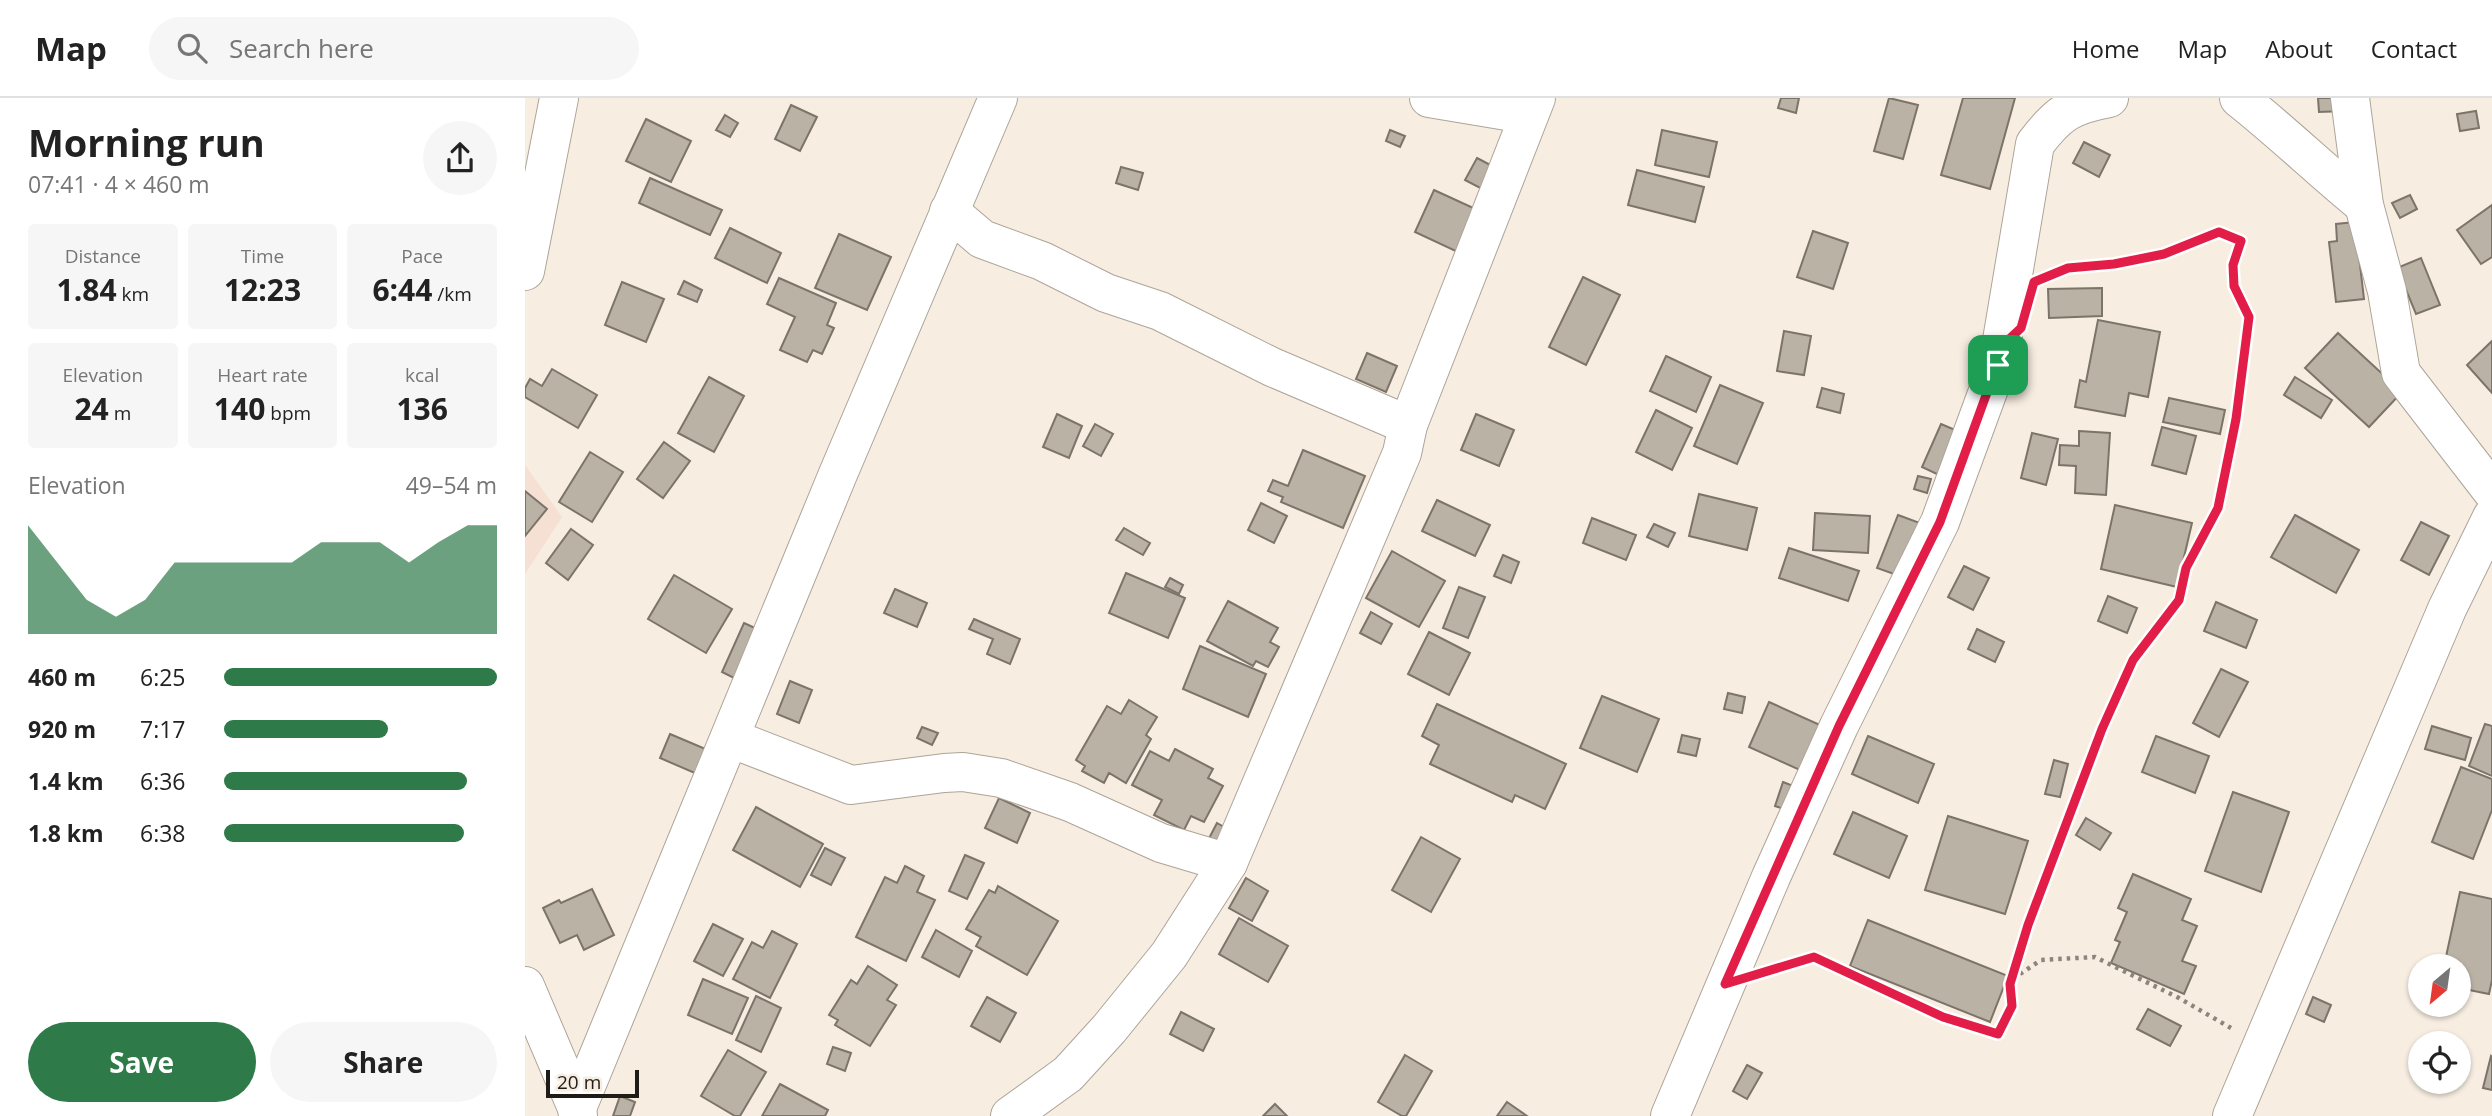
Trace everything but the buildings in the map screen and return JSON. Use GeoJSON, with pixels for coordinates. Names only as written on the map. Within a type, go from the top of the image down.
{"type":"FeatureCollection","features":[{"type":"Feature","properties":{"kind":"street"},"geometry":{"type":"LineString","coordinates":[[525,271],[559,98]]}},
{"type":"Feature","properties":{"kind":"street"},"geometry":{"type":"LineString","coordinates":[[578,1112],[730,738],[997,98]]}},
{"type":"Feature","properties":{"kind":"street"},"geometry":{"type":"LineString","coordinates":[[1429,98],[1513,113],[1525,98]]}},
{"type":"Feature","properties":{"kind":"street"},"geometry":{"type":"LineString","coordinates":[[1010,1116],[1067,1074],[1109,1029],[1169,955],[1228,863],[1402,453],[1408,425],[1537,98]]}},
{"type":"Feature","properties":{"kind":"street"},"geometry":{"type":"LineString","coordinates":[[1670,1116],[1839,726],[1940,522],[1998,365],[2035,144],[2055,118],[2080,103],[2109,98]]}},
{"type":"Feature","properties":{"kind":"street"},"geometry":{"type":"LineString","coordinates":[[2239,98],[2292,140],[2324,172],[2364,205]]}},
{"type":"Feature","properties":{"kind":"street"},"geometry":{"type":"LineString","coordinates":[[2350,98],[2364,205],[2387,291],[2401,373],[2492,491]]}},
{"type":"Feature","properties":{"kind":"street"},"geometry":{"type":"LineString","coordinates":[[949,211],[982,239],[1042,261],[1106,293],[1160,311],[1272,367],[1408,425]]}},
{"type":"Feature","properties":{"kind":"street"},"geometry":{"type":"LineString","coordinates":[[2232,1116],[2447,609],[2492,517]]}},
{"type":"Feature","properties":{"kind":"street"},"geometry":{"type":"LineString","coordinates":[[730,738],[851,785],[954,773],[1001,779],[1070,802],[1161,843],[1228,863]]}},
{"type":"Feature","properties":{"kind":"street"},"geometry":{"type":"LineString","coordinates":[[525,986],[578,1112]]}},
{"type":"Feature","properties":{"kind":"path"},"geometry":{"type":"LineString","coordinates":[[1725,984],[1814,957],[1943,1017],[1998,1034],[2012,1006],[2010,984],[2063,829],[2102,729],[2133,660],[2179,600],[2186,568],[2218,508],[2236,419],[2249,317],[2234,286],[2233,265],[2241,241],[2219,232],[2164,254],[2114,264],[2068,268],[2034,282]]}},
{"type":"Feature","properties":{"kind":"path"},"geometry":{"type":"LineString","coordinates":[[2010,984],[2019,974],[2041,960],[2095,957],[2179,998],[2262,1046]]}},
{"type":"Feature","properties":{"kind":"shaded area"},"geometry":{"type":"Polygon","coordinates":[[[525,465],[562,517],[525,574],[525,465]]]}},
{"type":"Feature","properties":{"kind":"route"},"geometry":{"type":"LineString","coordinates":[[2219,232],[2241,241],[2233,265],[2234,286],[2249,317],[2236,419],[2218,508],[2186,568],[2179,600],[2133,660],[2102,729],[2028,925],[2010,984],[2012,1006],[1998,1034],[1943,1017],[1814,957],[1725,984],[1839,726],[1940,522],[1998,365],[2005,343],[2021,328],[2034,282],[2068,268],[2114,264],[2164,254],[2219,232]]}}]}
